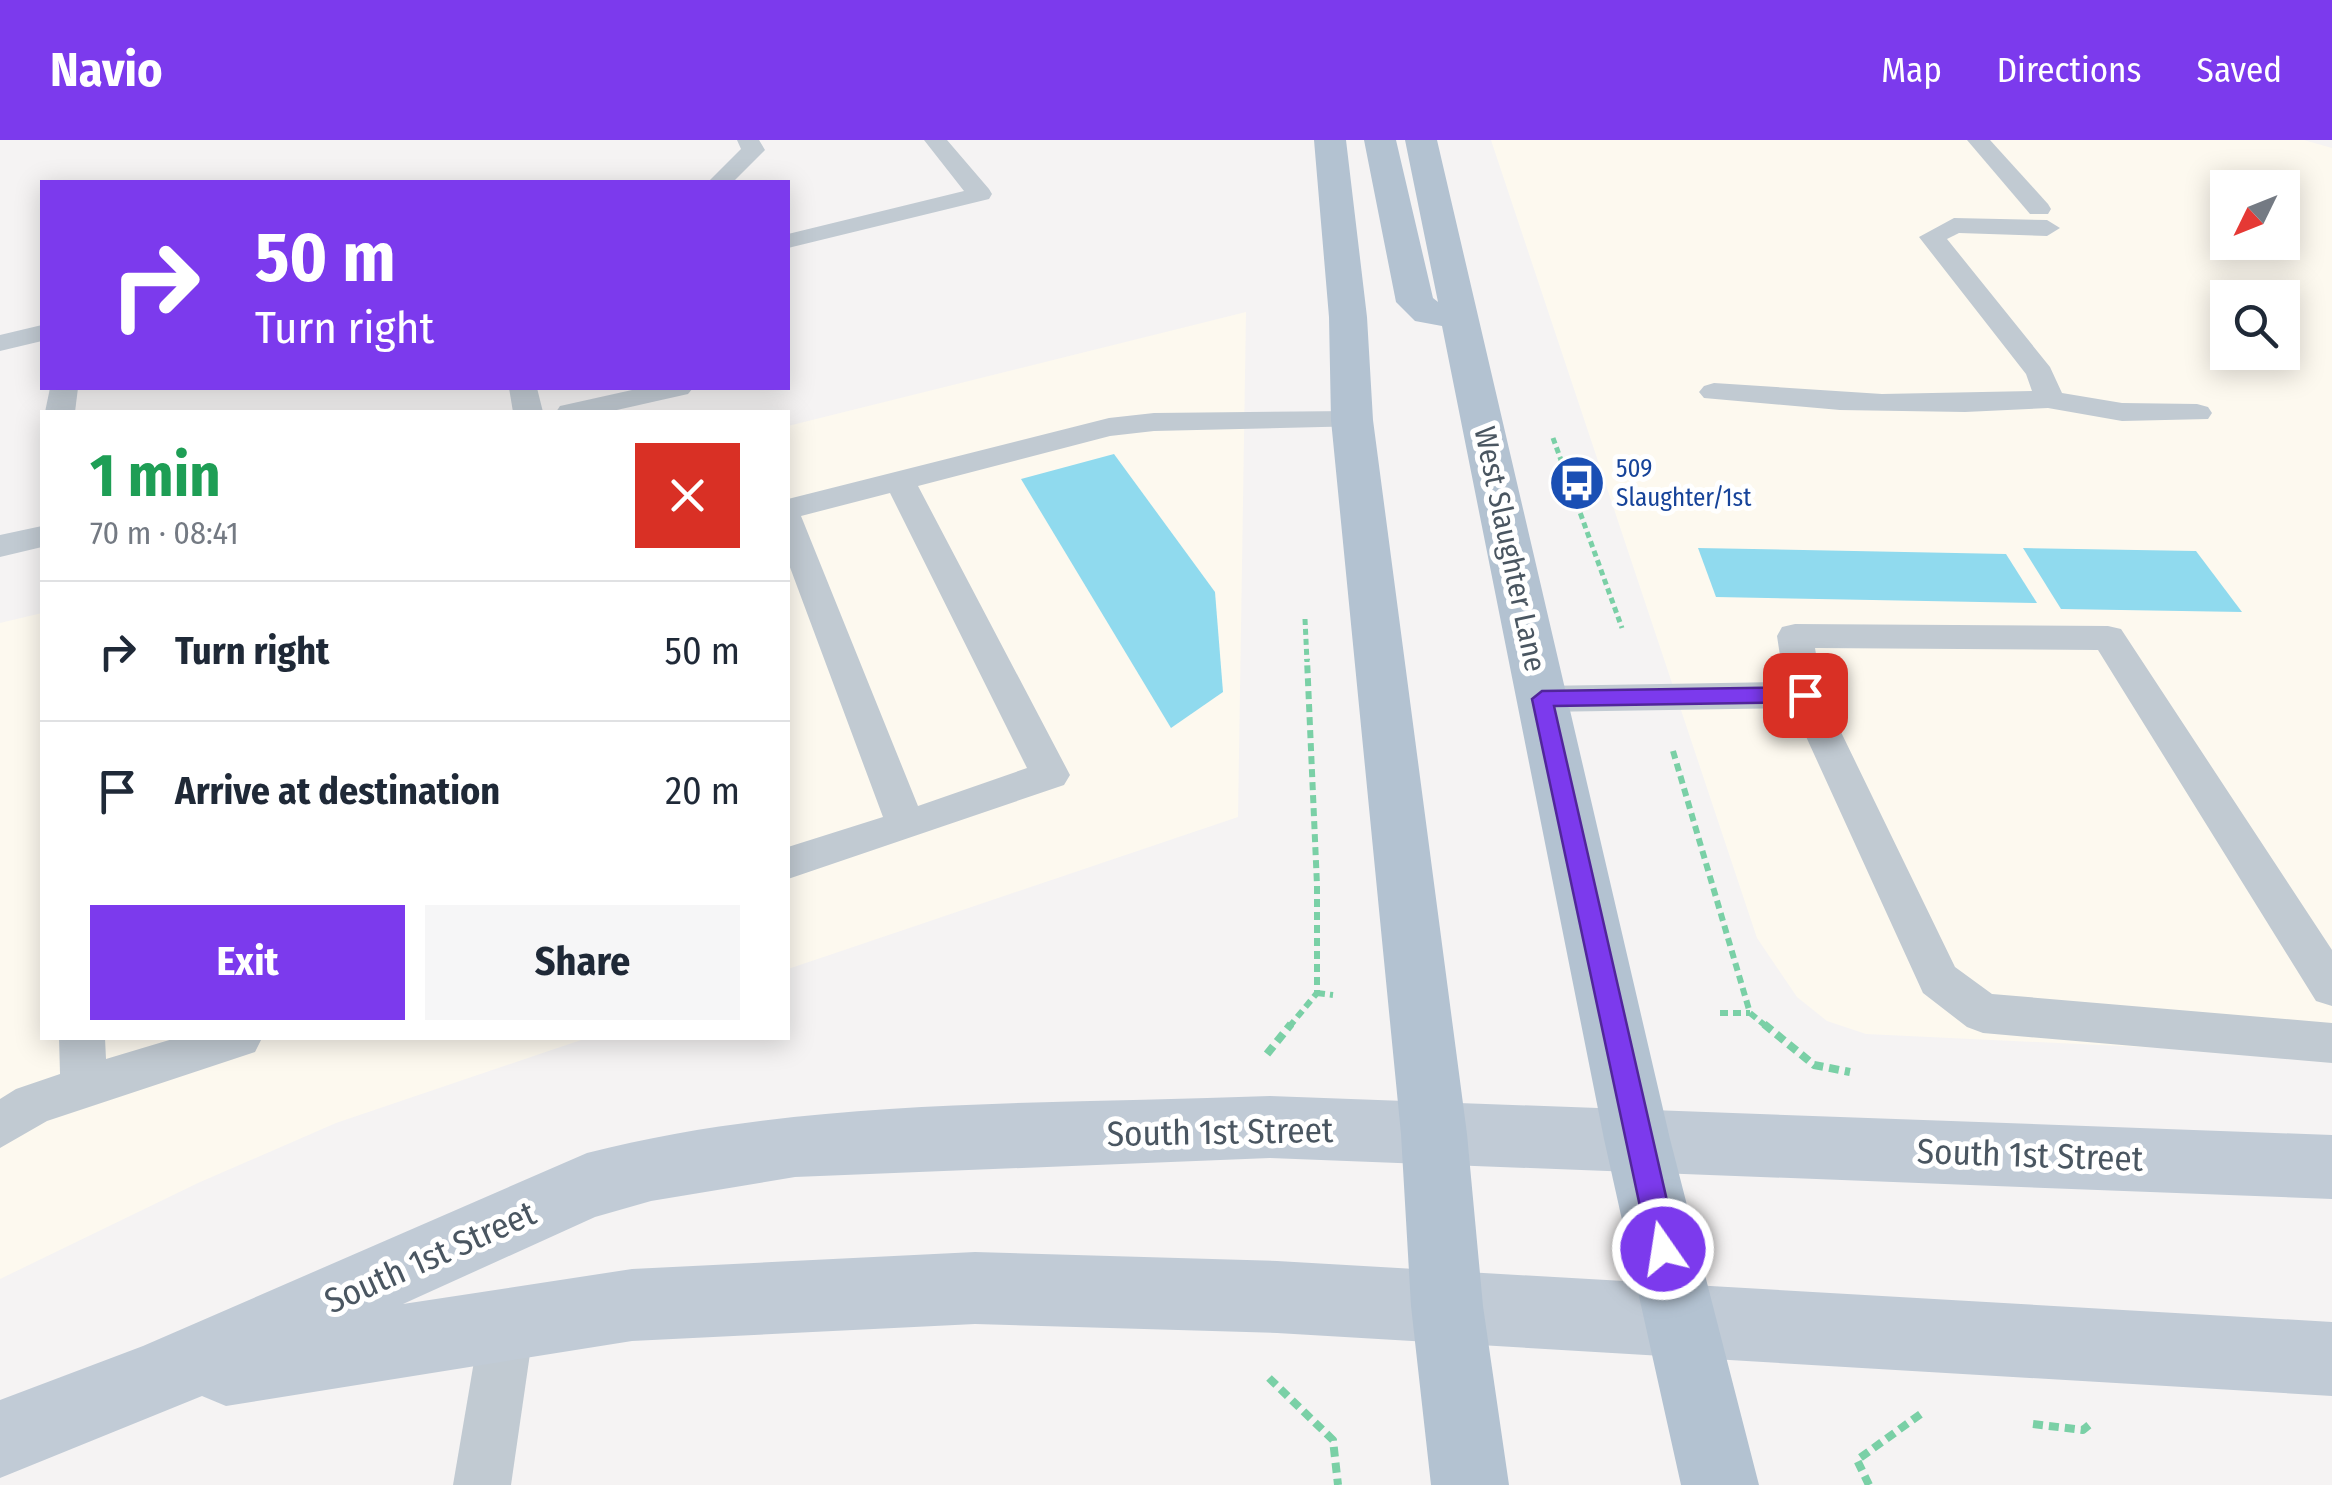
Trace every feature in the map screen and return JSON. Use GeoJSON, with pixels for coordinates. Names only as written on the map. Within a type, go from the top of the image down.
{"type":"FeatureCollection","features":[{"type":"Feature","properties":{"kind":"main road"},"geometry":{"type":"LineString","coordinates":[[1330,140],[1348,317],[1352,420],[1434,1134],[1447,1306],[1470,1485]]}},
{"type":"Feature","properties":{"kind":"main road"},"geometry":{"type":"LineString","coordinates":[[1380,140],[1415,302],[1428,313],[1459,316]]}},
{"type":"Feature","properties":{"kind":"main road","name":"West Slaughter Lane"},"geometry":{"type":"LineString","coordinates":[[1421,140],[1637,1140],[1720,1485]]}},
{"type":"Feature","properties":{"kind":"main road","name":"South 1st Street"},"geometry":{"type":"LineString","coordinates":[[0,1438],[154,1380],[587,1186],[650,1170],[795,1146],[1270,1127],[2332,1167]]}},
{"type":"Feature","properties":{"kind":"main road","name":"South 1st Street"},"geometry":{"type":"LineString","coordinates":[[154,1380],[632,1306],[975,1288],[1278,1297],[2332,1359]]}},
{"type":"Feature","properties":{"kind":"lane"},"geometry":{"type":"LineString","coordinates":[[722,180],[753,150],[750,140]]}},
{"type":"Feature","properties":{"kind":"lane"},"geometry":{"type":"LineString","coordinates":[[790,241],[980,194],[935,140]]}},
{"type":"Feature","properties":{"kind":"lane"},"geometry":{"type":"LineString","coordinates":[[1978,140],[2043,218],[1954,225],[1932,237],[2040,373],[2049,399]]}},
{"type":"Feature","properties":{"kind":"lane"},"geometry":{"type":"LineString","coordinates":[[0,343],[40,334]]}},
{"type":"Feature","properties":{"kind":"lane"},"geometry":{"type":"LineString","coordinates":[[580,410],[669,390]]}},
{"type":"Feature","properties":{"kind":"lane"},"geometry":{"type":"LineString","coordinates":[[1714,392],[1787,399],[1987,404],[2049,399],[2083,409],[2120,413],[2197,413]]}},
{"type":"Feature","properties":{"kind":"lane"},"geometry":{"type":"LineString","coordinates":[[790,508],[1109,427],[1154,422],[1352,420]]}},
{"type":"Feature","properties":{"kind":"lane"},"geometry":{"type":"LineString","coordinates":[[790,863],[1050,774],[899,480]]}},
{"type":"Feature","properties":{"kind":"lane"},"geometry":{"type":"LineString","coordinates":[[790,525],[906,826]]}},
{"type":"Feature","properties":{"kind":"lane"},"geometry":{"type":"LineString","coordinates":[[0,546],[40,532]]}},
{"type":"Feature","properties":{"kind":"lane"},"geometry":{"type":"LineString","coordinates":[[2332,986],[2108,638],[1795,636],[1805,695],[1939,980],[1983,1012],[2332,1042]]}},
{"type":"Feature","properties":{"kind":"lane"},"geometry":{"type":"LineString","coordinates":[[1542,699],[1805,695]]}},
{"type":"Feature","properties":{"kind":"lane"},"geometry":{"type":"LineString","coordinates":[[82,1040],[84,1087]]}},
{"type":"Feature","properties":{"kind":"lane"},"geometry":{"type":"LineString","coordinates":[[0,1126],[33,1104],[233,1040]]}},
{"type":"Feature","properties":{"kind":"lane"},"geometry":{"type":"LineString","coordinates":[[482,1485],[506,1326]]}},
{"type":"Feature","properties":{"kind":"path"},"geometry":{"type":"LineString","coordinates":[[1548,428],[1577,496],[1622,628]]}},
{"type":"Feature","properties":{"kind":"path"},"geometry":{"type":"LineString","coordinates":[[1265,1058],[1317,993],[1316,852],[1304,612]]}},
{"type":"Feature","properties":{"kind":"path"},"geometry":{"type":"LineString","coordinates":[[1672,750],[1750,1013],[1814,1066],[1852,1072]]}},
{"type":"Feature","properties":{"kind":"path"},"geometry":{"type":"LineString","coordinates":[[1317,993],[1332,995]]}},
{"type":"Feature","properties":{"kind":"path"},"geometry":{"type":"LineString","coordinates":[[1720,1013],[1750,1013]]}},
{"type":"Feature","properties":{"kind":"path"},"geometry":{"type":"LineString","coordinates":[[1254,1377],[1274,1378],[1333,1440],[1338,1485]]}},
{"type":"Feature","properties":{"kind":"path"},"geometry":{"type":"LineString","coordinates":[[1869,1485],[1857,1460],[1925,1410]]}},
{"type":"Feature","properties":{"kind":"path"},"geometry":{"type":"LineString","coordinates":[[2024,1423],[2082,1430]]}},
{"type":"Feature","properties":{"kind":"shaded area"},"geometry":{"type":"Polygon","coordinates":[[[1491,140],[2304,140],[2332,148],[2332,1056],[1866,1034],[1827,1021],[1797,997],[1757,938],[1491,140]]]}},
{"type":"Feature","properties":{"kind":"shaded area"},"geometry":{"type":"Polygon","coordinates":[[[1246,312],[1238,817],[790,968],[790,426],[1246,312]]]}},
{"type":"Feature","properties":{"kind":"shaded area"},"geometry":{"type":"Polygon","coordinates":[[[40,613],[40,1040],[581,1040],[336,1123],[198,1183],[0,1279],[0,623],[40,613]]]}},
{"type":"Feature","properties":{"kind":"water"},"geometry":{"type":"Polygon","coordinates":[[[1114,454],[1215,592],[1223,692],[1171,728],[1021,479],[1114,454]]]}},
{"type":"Feature","properties":{"kind":"water"},"geometry":{"type":"Polygon","coordinates":[[[1698,548],[2006,554],[2037,603],[1716,597],[1698,548]]]}},
{"type":"Feature","properties":{"kind":"water"},"geometry":{"type":"Polygon","coordinates":[[[2023,548],[2196,551],[2242,612],[2061,609],[2023,548]]]}},
{"type":"Feature","properties":{"kind":"place","name":"509 Slaughter/1st"},"geometry":{"type":"Point","coordinates":[1577,483]}},
{"type":"Feature","properties":{"kind":"route"},"geometry":{"type":"LineString","coordinates":[[1663,1249],[1542,699],[1805,695]]}}]}
